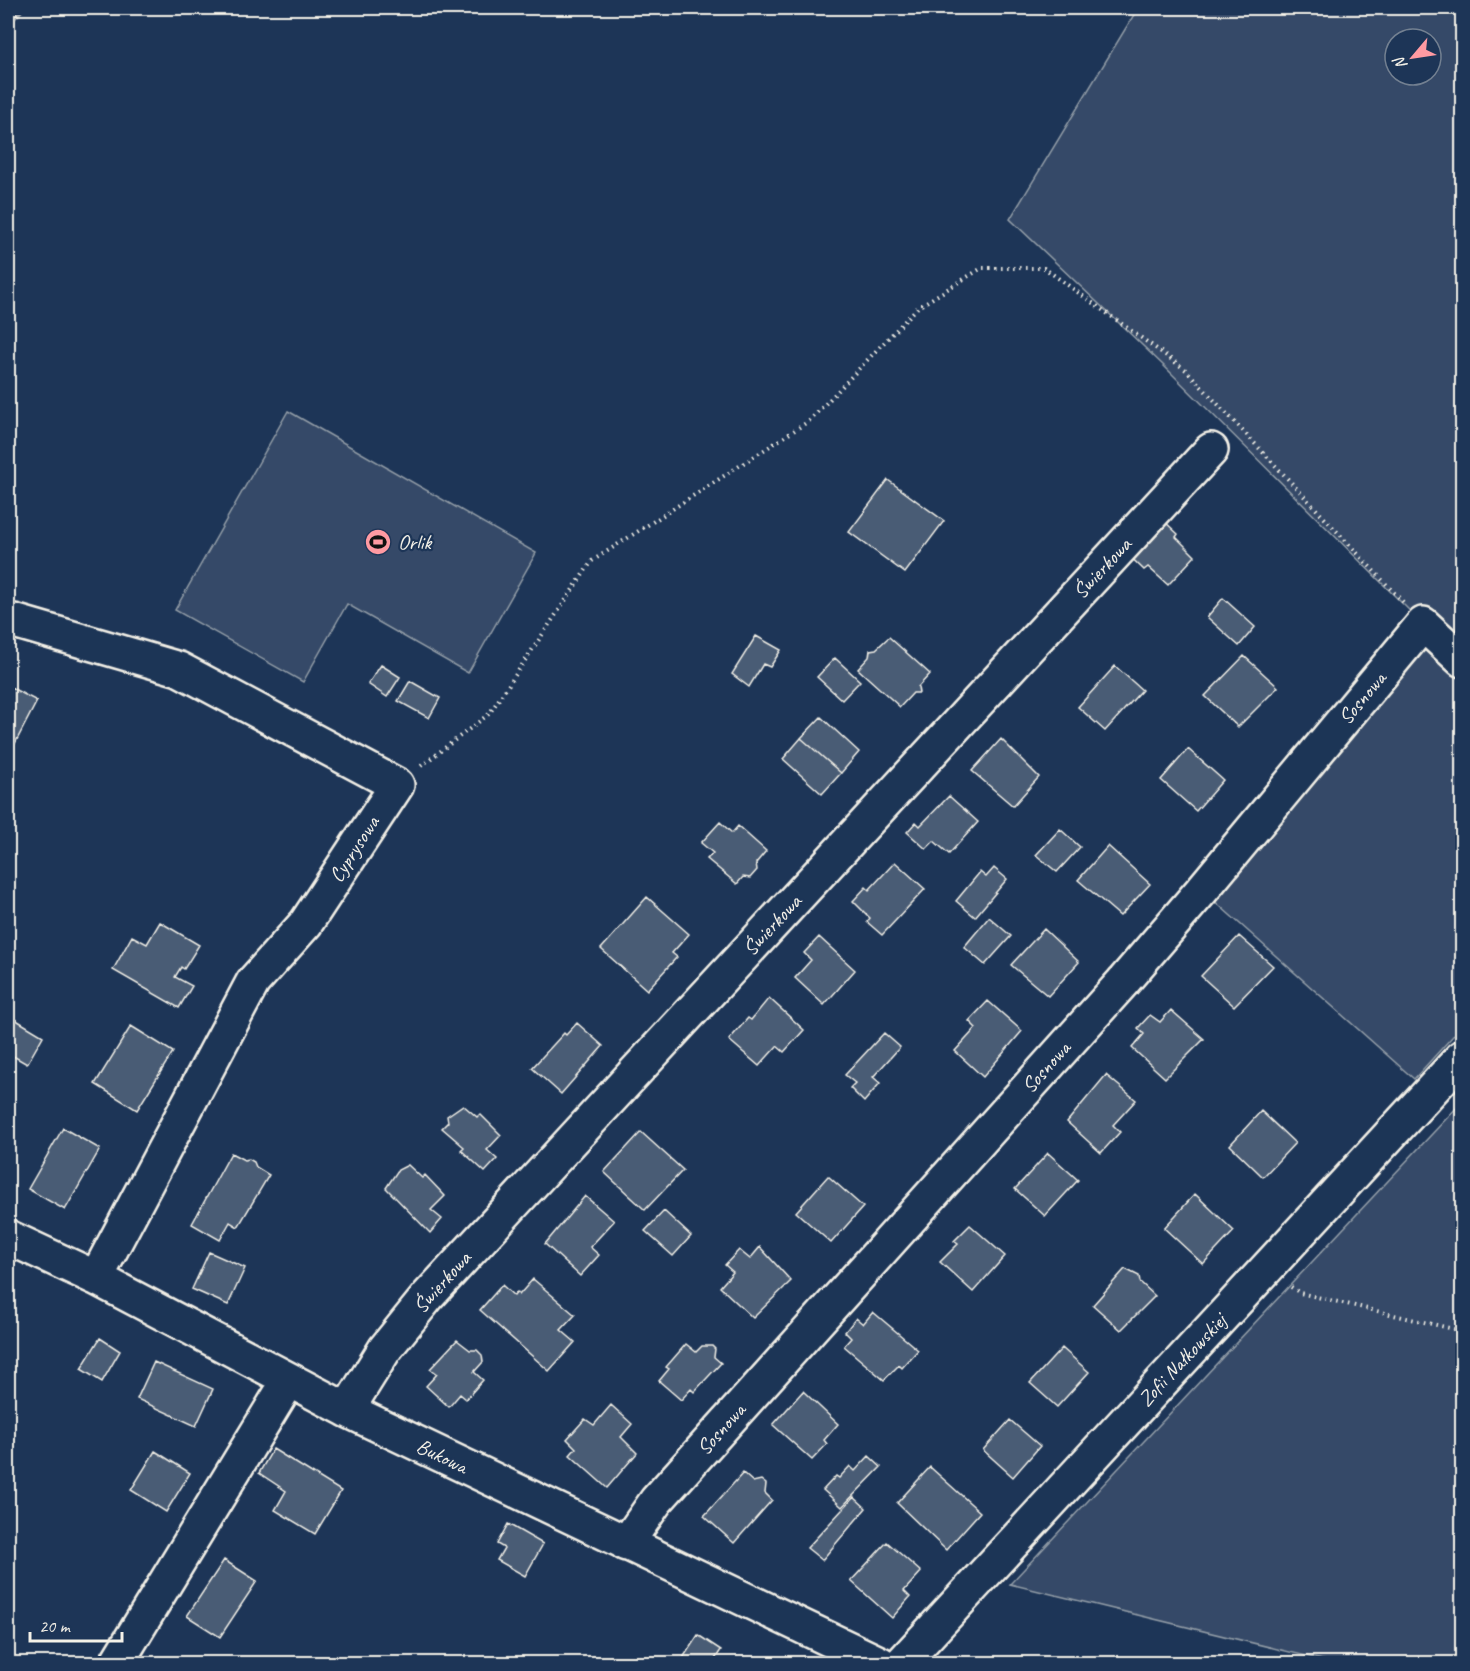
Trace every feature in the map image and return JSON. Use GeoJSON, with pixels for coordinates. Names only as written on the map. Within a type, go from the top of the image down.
{"type":"FeatureCollection","features":[{"type":"Feature","properties":{"kind":"street","name":"Świerkowa"},"geometry":{"type":"LineString","coordinates":[[347,1410],[385,1349],[428,1296],[1211,450]]}},
{"type":"Feature","properties":{"kind":"street"},"geometry":{"type":"LineString","coordinates":[[8,623],[14,621],[179,669],[397,785]]}},
{"type":"Feature","properties":{"kind":"street"},"geometry":{"type":"LineString","coordinates":[[1423,624],[1462,660]]}},
{"type":"Feature","properties":{"kind":"street","name":"Sosnowa"},"geometry":{"type":"LineString","coordinates":[[626,1544],[656,1501],[1195,899],[1423,624]]}},
{"type":"Feature","properties":{"kind":"street","name":"Cyprysowa"},"geometry":{"type":"LineString","coordinates":[[96,1278],[253,982],[306,923],[397,785]]}},
{"type":"Feature","properties":{"kind":"street","name":"Zofii Nałkowskiej"},"geometry":{"type":"LineString","coordinates":[[901,1664],[1462,1057]]}},
{"type":"Feature","properties":{"kind":"street","name":"Bukowa"},"geometry":{"type":"LineString","coordinates":[[8,1237],[96,1278],[347,1410],[881,1664]]}},
{"type":"Feature","properties":{"kind":"street"},"geometry":{"type":"LineString","coordinates":[[116,1664],[289,1380]]}},
{"type":"Feature","properties":{"kind":"path"},"geometry":{"type":"LineString","coordinates":[[397,785],[489,714],[592,561],[809,421],[918,307],[982,268],[1044,268],[1186,370],[1423,624]]}},
{"type":"Feature","properties":{"kind":"path"},"geometry":{"type":"LineString","coordinates":[[1266,1269],[1300,1293],[1462,1331]]}},
{"type":"Feature","properties":{"kind":"shaded area"},"geometry":{"type":"Polygon","coordinates":[[[1138,8],[1462,8],[1462,1026],[1414,1079],[1202,890],[1423,624],[1164,366],[1010,219],[1138,8]]]}},
{"type":"Feature","properties":{"kind":"shaded area","name":"Orlik"},"geometry":{"type":"Polygon","coordinates":[[[288,411],[536,553],[468,673],[347,604],[303,682],[175,610],[288,411]]]}},
{"type":"Feature","properties":{"kind":"shaded area"},"geometry":{"type":"Polygon","coordinates":[[[1462,1102],[1462,1663],[1335,1663],[1010,1584],[1462,1102]]]}},
{"type":"Feature","properties":{"kind":"building"},"geometry":{"type":"Polygon","coordinates":[[[888,480],[944,521],[905,573],[849,532],[888,480]]]}},
{"type":"Feature","properties":{"kind":"building"},"geometry":{"type":"Polygon","coordinates":[[[1147,505],[1178,534],[1176,537],[1195,556],[1168,585],[1148,567],[1144,570],[1114,541],[1147,505]]]}},
{"type":"Feature","properties":{"kind":"building"},"geometry":{"type":"Polygon","coordinates":[[[1223,598],[1255,627],[1239,646],[1207,617],[1223,598]]]}},
{"type":"Feature","properties":{"kind":"building"},"geometry":{"type":"Polygon","coordinates":[[[756,636],[781,650],[770,667],[763,664],[749,687],[732,674],[756,636]]]}},
{"type":"Feature","properties":{"kind":"building"},"geometry":{"type":"Polygon","coordinates":[[[889,637],[930,674],[918,687],[919,693],[913,693],[900,707],[858,669],[869,657],[870,650],[876,649],[889,637]]]}},
{"type":"Feature","properties":{"kind":"building"},"geometry":{"type":"Polygon","coordinates":[[[1244,656],[1278,687],[1238,727],[1205,696],[1244,656]]]}},
{"type":"Feature","properties":{"kind":"building"},"geometry":{"type":"Polygon","coordinates":[[[835,658],[860,681],[842,700],[817,677],[835,658]]]}},
{"type":"Feature","properties":{"kind":"building"},"geometry":{"type":"Polygon","coordinates":[[[381,665],[400,677],[387,697],[368,684],[381,665]]]}},
{"type":"Feature","properties":{"kind":"building"},"geometry":{"type":"Polygon","coordinates":[[[1115,666],[1142,690],[1105,731],[1078,707],[1115,666]]]}},
{"type":"Feature","properties":{"kind":"building"},"geometry":{"type":"Polygon","coordinates":[[[410,681],[440,698],[429,718],[398,701],[410,681]]]}},
{"type":"Feature","properties":{"kind":"building"},"geometry":{"type":"Polygon","coordinates":[[[8,686],[37,701],[9,755],[8,754],[8,686]]]}},
{"type":"Feature","properties":{"kind":"building"},"geometry":{"type":"Polygon","coordinates":[[[821,717],[859,752],[841,773],[801,738],[821,717]]]}},
{"type":"Feature","properties":{"kind":"building"},"geometry":{"type":"Polygon","coordinates":[[[801,738],[841,773],[822,794],[783,759],[801,738]]]}},
{"type":"Feature","properties":{"kind":"building"},"geometry":{"type":"Polygon","coordinates":[[[1001,739],[1039,777],[1013,806],[972,771],[1001,739]]]}},
{"type":"Feature","properties":{"kind":"building"},"geometry":{"type":"Polygon","coordinates":[[[1188,749],[1223,780],[1196,811],[1161,780],[1188,749]]]}},
{"type":"Feature","properties":{"kind":"building"},"geometry":{"type":"Polygon","coordinates":[[[949,796],[978,822],[949,854],[934,841],[926,849],[907,832],[916,822],[920,826],[949,796]]]}},
{"type":"Feature","properties":{"kind":"building"},"geometry":{"type":"Polygon","coordinates":[[[720,822],[732,833],[738,826],[766,851],[756,863],[757,870],[750,878],[743,877],[737,884],[707,859],[713,853],[701,843],[720,822]]]}},
{"type":"Feature","properties":{"kind":"building"},"geometry":{"type":"Polygon","coordinates":[[[1060,829],[1080,847],[1057,872],[1036,855],[1060,829]]]}},
{"type":"Feature","properties":{"kind":"building"},"geometry":{"type":"Polygon","coordinates":[[[1108,846],[1150,884],[1120,916],[1078,880],[1108,846]]]}},
{"type":"Feature","properties":{"kind":"building"},"geometry":{"type":"Polygon","coordinates":[[[895,862],[925,889],[882,935],[867,922],[870,918],[853,901],[866,887],[869,890],[895,862]]]}},
{"type":"Feature","properties":{"kind":"building"},"geometry":{"type":"Polygon","coordinates":[[[994,868],[1007,879],[975,917],[956,901],[980,872],[986,877],[994,868]]]}},
{"type":"Feature","properties":{"kind":"building"},"geometry":{"type":"Polygon","coordinates":[[[647,897],[689,934],[672,953],[677,957],[647,990],[601,949],[647,897]]]}},
{"type":"Feature","properties":{"kind":"building"},"geometry":{"type":"Polygon","coordinates":[[[989,917],[1011,936],[985,965],[964,947],[989,917]]]}},
{"type":"Feature","properties":{"kind":"building"},"geometry":{"type":"Polygon","coordinates":[[[160,922],[199,945],[184,969],[181,967],[175,977],[192,986],[179,1008],[113,970],[132,936],[147,944],[160,922]]]}},
{"type":"Feature","properties":{"kind":"building"},"geometry":{"type":"Polygon","coordinates":[[[1044,929],[1079,962],[1048,996],[1011,965],[1044,929]]]}},
{"type":"Feature","properties":{"kind":"building"},"geometry":{"type":"Polygon","coordinates":[[[1239,936],[1273,966],[1234,1006],[1201,976],[1239,936]]]}},
{"type":"Feature","properties":{"kind":"building"},"geometry":{"type":"Polygon","coordinates":[[[819,937],[855,970],[824,1005],[795,978],[811,960],[804,953],[819,937]]]}},
{"type":"Feature","properties":{"kind":"building"},"geometry":{"type":"Polygon","coordinates":[[[769,998],[804,1030],[784,1052],[777,1046],[759,1066],[729,1040],[748,1018],[751,1020],[769,998]]]}},
{"type":"Feature","properties":{"kind":"building"},"geometry":{"type":"Polygon","coordinates":[[[988,1001],[1022,1031],[983,1077],[955,1051],[976,1028],[969,1021],[988,1001]]]}},
{"type":"Feature","properties":{"kind":"building"},"geometry":{"type":"Polygon","coordinates":[[[1171,1010],[1204,1039],[1165,1078],[1132,1048],[1144,1034],[1138,1028],[1150,1015],[1160,1022],[1171,1010]]]}},
{"type":"Feature","properties":{"kind":"building"},"geometry":{"type":"Polygon","coordinates":[[[8,1015],[43,1036],[27,1064],[8,1053],[8,1015]]]}},
{"type":"Feature","properties":{"kind":"building"},"geometry":{"type":"Polygon","coordinates":[[[577,1023],[603,1046],[561,1094],[532,1068],[564,1033],[566,1035],[577,1023]]]}},
{"type":"Feature","properties":{"kind":"building"},"geometry":{"type":"Polygon","coordinates":[[[131,1026],[173,1052],[137,1110],[95,1084],[131,1026]]]}},
{"type":"Feature","properties":{"kind":"building"},"geometry":{"type":"Polygon","coordinates":[[[884,1033],[900,1047],[873,1077],[880,1083],[864,1102],[850,1088],[855,1083],[845,1075],[884,1033]]]}},
{"type":"Feature","properties":{"kind":"building"},"geometry":{"type":"Polygon","coordinates":[[[1106,1075],[1136,1100],[1113,1125],[1120,1132],[1101,1153],[1067,1122],[1106,1075]]]}},
{"type":"Feature","properties":{"kind":"building"},"geometry":{"type":"Polygon","coordinates":[[[463,1105],[477,1117],[480,1114],[501,1135],[487,1150],[497,1159],[485,1172],[461,1150],[464,1147],[442,1128],[448,1122],[447,1116],[463,1105]]]}},
{"type":"Feature","properties":{"kind":"building"},"geometry":{"type":"Polygon","coordinates":[[[1261,1111],[1295,1143],[1263,1177],[1230,1145],[1261,1111]]]}},
{"type":"Feature","properties":{"kind":"building"},"geometry":{"type":"Polygon","coordinates":[[[63,1128],[100,1149],[65,1210],[28,1189],[63,1128]]]}},
{"type":"Feature","properties":{"kind":"building"},"geometry":{"type":"Polygon","coordinates":[[[641,1132],[683,1170],[645,1210],[604,1172],[641,1132]]]}},
{"type":"Feature","properties":{"kind":"building"},"geometry":{"type":"Polygon","coordinates":[[[231,1153],[244,1160],[249,1159],[256,1167],[269,1175],[238,1227],[230,1222],[220,1240],[192,1224],[231,1153]]]}},
{"type":"Feature","properties":{"kind":"building"},"geometry":{"type":"Polygon","coordinates":[[[1048,1153],[1078,1180],[1045,1216],[1015,1189],[1048,1153]]]}},
{"type":"Feature","properties":{"kind":"building"},"geometry":{"type":"Polygon","coordinates":[[[408,1165],[422,1178],[425,1175],[445,1196],[431,1210],[442,1219],[430,1233],[386,1188],[398,1170],[408,1165]]]}},
{"type":"Feature","properties":{"kind":"building"},"geometry":{"type":"Polygon","coordinates":[[[828,1176],[863,1207],[831,1243],[796,1212],[828,1176]]]}},
{"type":"Feature","properties":{"kind":"building"},"geometry":{"type":"Polygon","coordinates":[[[1195,1194],[1234,1231],[1203,1264],[1164,1228],[1195,1194]]]}},
{"type":"Feature","properties":{"kind":"building"},"geometry":{"type":"Polygon","coordinates":[[[585,1196],[614,1221],[590,1247],[599,1255],[580,1276],[545,1244],[585,1196]]]}},
{"type":"Feature","properties":{"kind":"building"},"geometry":{"type":"Polygon","coordinates":[[[664,1211],[691,1236],[673,1256],[645,1231],[664,1211]]]}},
{"type":"Feature","properties":{"kind":"building"},"geometry":{"type":"Polygon","coordinates":[[[970,1225],[1005,1256],[973,1292],[940,1262],[958,1244],[954,1241],[970,1225]]]}},
{"type":"Feature","properties":{"kind":"building"},"geometry":{"type":"Polygon","coordinates":[[[760,1247],[791,1281],[753,1318],[720,1287],[733,1272],[725,1265],[739,1250],[750,1259],[760,1247]]]}},
{"type":"Feature","properties":{"kind":"building"},"geometry":{"type":"Polygon","coordinates":[[[209,1252],[245,1268],[228,1305],[192,1289],[209,1252]]]}},
{"type":"Feature","properties":{"kind":"building"},"geometry":{"type":"Polygon","coordinates":[[[1125,1269],[1139,1276],[1140,1282],[1155,1296],[1121,1330],[1093,1305],[1125,1269]]]}},
{"type":"Feature","properties":{"kind":"building"},"geometry":{"type":"Polygon","coordinates":[[[533,1279],[575,1315],[561,1330],[575,1342],[549,1371],[480,1310],[502,1285],[514,1296],[517,1292],[519,1295],[533,1279]]]}},
{"type":"Feature","properties":{"kind":"building"},"geometry":{"type":"Polygon","coordinates":[[[873,1312],[918,1350],[902,1368],[899,1365],[884,1380],[844,1346],[851,1338],[845,1332],[856,1318],[863,1324],[873,1312]]]}},
{"type":"Feature","properties":{"kind":"building"},"geometry":{"type":"Polygon","coordinates":[[[100,1338],[120,1351],[102,1382],[81,1369],[100,1338]]]}},
{"type":"Feature","properties":{"kind":"building"},"geometry":{"type":"Polygon","coordinates":[[[457,1340],[470,1350],[477,1350],[482,1355],[483,1362],[474,1372],[483,1380],[466,1399],[460,1394],[449,1407],[426,1386],[437,1374],[430,1369],[457,1340]]]}},
{"type":"Feature","properties":{"kind":"building"},"geometry":{"type":"Polygon","coordinates":[[[686,1344],[696,1352],[702,1346],[712,1346],[715,1349],[714,1357],[721,1363],[694,1392],[691,1389],[681,1400],[659,1381],[669,1369],[666,1367],[686,1344]]]}},
{"type":"Feature","properties":{"kind":"building"},"geometry":{"type":"Polygon","coordinates":[[[1062,1348],[1089,1372],[1057,1407],[1030,1383],[1062,1348]]]}},
{"type":"Feature","properties":{"kind":"building"},"geometry":{"type":"Polygon","coordinates":[[[154,1362],[213,1389],[196,1426],[137,1399],[154,1362]]]}},
{"type":"Feature","properties":{"kind":"building"},"geometry":{"type":"Polygon","coordinates":[[[803,1391],[838,1424],[824,1440],[827,1444],[812,1460],[773,1425],[803,1391]]]}},
{"type":"Feature","properties":{"kind":"building"},"geometry":{"type":"Polygon","coordinates":[[[611,1405],[632,1424],[621,1437],[637,1453],[607,1488],[570,1455],[576,1448],[567,1439],[585,1419],[594,1425],[611,1405]]]}},
{"type":"Feature","properties":{"kind":"building"},"geometry":{"type":"Polygon","coordinates":[[[1010,1420],[1040,1446],[1013,1477],[983,1450],[1010,1420]]]}},
{"type":"Feature","properties":{"kind":"building"},"geometry":{"type":"Polygon","coordinates":[[[273,1449],[341,1491],[315,1534],[275,1510],[286,1491],[259,1473],[273,1449]]]}},
{"type":"Feature","properties":{"kind":"building"},"geometry":{"type":"Polygon","coordinates":[[[155,1451],[190,1473],[166,1512],[131,1490],[155,1451]]]}},
{"type":"Feature","properties":{"kind":"building"},"geometry":{"type":"Polygon","coordinates":[[[869,1456],[881,1467],[842,1507],[823,1490],[836,1476],[839,1478],[850,1466],[855,1471],[869,1456]]]}},
{"type":"Feature","properties":{"kind":"building"},"geometry":{"type":"Polygon","coordinates":[[[930,1467],[980,1512],[946,1550],[897,1503],[930,1467]]]}},
{"type":"Feature","properties":{"kind":"building"},"geometry":{"type":"Polygon","coordinates":[[[743,1473],[753,1482],[761,1480],[766,1484],[765,1493],[772,1500],[734,1543],[704,1516],[743,1473]]]}},
{"type":"Feature","properties":{"kind":"building"},"geometry":{"type":"Polygon","coordinates":[[[854,1497],[866,1508],[822,1560],[807,1548],[854,1497]]]}},
{"type":"Feature","properties":{"kind":"building"},"geometry":{"type":"Polygon","coordinates":[[[508,1524],[543,1544],[525,1576],[497,1560],[504,1548],[497,1544],[508,1524]]]}},
{"type":"Feature","properties":{"kind":"building"},"geometry":{"type":"Polygon","coordinates":[[[887,1542],[921,1572],[904,1591],[910,1597],[892,1618],[851,1581],[887,1542]]]}},
{"type":"Feature","properties":{"kind":"building"},"geometry":{"type":"Polygon","coordinates":[[[224,1560],[257,1581],[220,1637],[187,1616],[224,1560]]]}},
{"type":"Feature","properties":{"kind":"building"},"geometry":{"type":"Polygon","coordinates":[[[698,1635],[721,1650],[712,1664],[679,1664],[698,1635]]]}},
{"type":"Feature","properties":{"kind":"waterway"},"geometry":{"type":"LineString","coordinates":[[8,21],[20,8]]}},
{"type":"Feature","properties":{"kind":"place","name":"Orlik"},"geometry":{"type":"Point","coordinates":[378,542]}}]}
